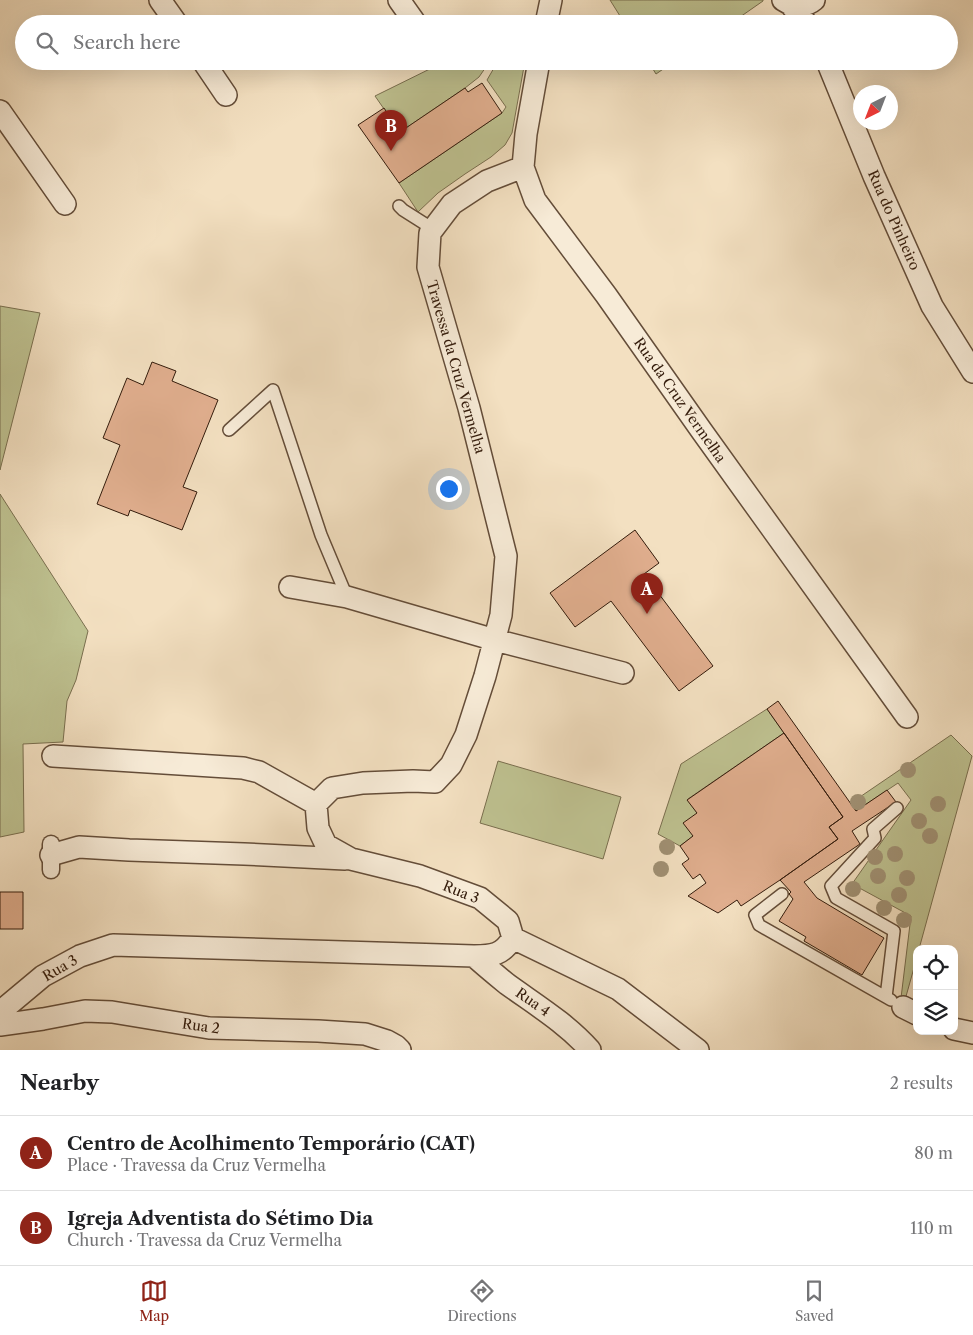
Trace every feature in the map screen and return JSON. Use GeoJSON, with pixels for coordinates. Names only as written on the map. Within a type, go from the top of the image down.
{"type":"FeatureCollection","features":[{"type":"Feature","properties":{"kind":"street"},"geometry":{"type":"LineString","coordinates":[[160,0],[171,15]]}},
{"type":"Feature","properties":{"kind":"street"},"geometry":{"type":"LineString","coordinates":[[399,0],[410,15]]}},
{"type":"Feature","properties":{"kind":"street"},"geometry":{"type":"LineString","coordinates":[[548,15],[551,0]]}},
{"type":"Feature","properties":{"kind":"street"},"geometry":{"type":"LineString","coordinates":[[787,2],[802,6],[814,0]]}},
{"type":"Feature","properties":{"kind":"street"},"geometry":{"type":"LineString","coordinates":[[819,15],[821,0]]}},
{"type":"Feature","properties":{"kind":"street"},"geometry":{"type":"LineString","coordinates":[[787,2],[799,15]]}},
{"type":"Feature","properties":{"kind":"street"},"geometry":{"type":"LineString","coordinates":[[209,70],[226,95]]}},
{"type":"Feature","properties":{"kind":"street","name":"Rua da Cruz Vermelha"},"geometry":{"type":"LineString","coordinates":[[537,70],[526,134],[524,167],[535,200],[606,295],[907,717]]}},
{"type":"Feature","properties":{"kind":"street","name":"Rua do Pinheiro"},"geometry":{"type":"LineString","coordinates":[[831,70],[874,176],[932,306],[973,372]]}},
{"type":"Feature","properties":{"kind":"street"},"geometry":{"type":"LineString","coordinates":[[0,111],[65,204]]}},
{"type":"Feature","properties":{"kind":"street","name":"Travessa da Cruz Vermelha"},"geometry":{"type":"LineString","coordinates":[[495,640],[501,615],[506,556],[469,408],[428,267],[430,232],[452,204],[487,182],[524,167]]}},
{"type":"Feature","properties":{"kind":"street"},"geometry":{"type":"LineString","coordinates":[[290,587],[347,597],[495,640],[623,673]]}},
{"type":"Feature","properties":{"kind":"street"},"geometry":{"type":"LineString","coordinates":[[53,756],[243,768],[259,772],[316,804],[332,788],[363,783],[435,782],[451,765],[466,735],[495,640]]}},
{"type":"Feature","properties":{"kind":"street","name":"Rua 3"},"geometry":{"type":"LineString","coordinates":[[0,1012],[43,976],[80,956],[113,945],[474,956],[493,956],[507,947],[513,938],[508,921],[480,898],[420,876],[351,859],[326,845],[318,828],[316,804]]}},
{"type":"Feature","properties":{"kind":"street"},"geometry":{"type":"LineString","coordinates":[[51,856],[79,847],[351,859]]}},
{"type":"Feature","properties":{"kind":"street"},"geometry":{"type":"LineString","coordinates":[[513,938],[618,990],[698,1050]]}},
{"type":"Feature","properties":{"kind":"street","name":"Rua 4"},"geometry":{"type":"LineString","coordinates":[[474,956],[507,984],[564,1024],[590,1050]]}},
{"type":"Feature","properties":{"kind":"street","name":"Rua 2"},"geometry":{"type":"LineString","coordinates":[[0,1025],[85,1011],[112,1012],[209,1028],[365,1034],[387,1040],[400,1050]]}},
{"type":"Feature","properties":{"kind":"lane"},"geometry":{"type":"LineString","coordinates":[[399,206],[402,210],[433,229]]}},
{"type":"Feature","properties":{"kind":"lane"},"geometry":{"type":"LineString","coordinates":[[229,430],[273,390],[321,535],[347,597]]}},
{"type":"Feature","properties":{"kind":"lane"},"geometry":{"type":"LineString","coordinates":[[897,808],[873,829],[875,838],[831,886],[836,898],[894,931],[902,1006]]}},
{"type":"Feature","properties":{"kind":"lane"},"geometry":{"type":"LineString","coordinates":[[782,894],[755,915],[759,925],[902,1006]]}},
{"type":"Feature","properties":{"kind":"green space"},"geometry":{"type":"Polygon","coordinates":[[[610,0],[763,0],[743,15],[619,15],[610,0]]]}},
{"type":"Feature","properties":{"kind":"green space"},"geometry":{"type":"Polygon","coordinates":[[[428,70],[484,70],[479,77],[465,88],[400,132],[375,96],[428,70]]]}},
{"type":"Feature","properties":{"kind":"green space"},"geometry":{"type":"Polygon","coordinates":[[[493,70],[523,70],[512,133],[505,145],[491,157],[438,193],[418,212],[399,183],[502,113],[506,107],[487,80],[493,70]]]}},
{"type":"Feature","properties":{"kind":"green space"},"geometry":{"type":"Polygon","coordinates":[[[654,70],[662,70],[656,74],[654,70]]]}},
{"type":"Feature","properties":{"kind":"green space"},"geometry":{"type":"Polygon","coordinates":[[[0,306],[40,313],[0,470],[0,306]]]}},
{"type":"Feature","properties":{"kind":"green space"},"geometry":{"type":"Polygon","coordinates":[[[0,494],[88,631],[76,680],[67,701],[63,742],[23,744],[24,832],[0,837],[0,494]]]}},
{"type":"Feature","properties":{"kind":"green space"},"geometry":{"type":"Polygon","coordinates":[[[767,709],[784,733],[688,799],[697,813],[693,836],[680,846],[658,834],[681,764],[767,709]]]}},
{"type":"Feature","properties":{"kind":"green space"},"geometry":{"type":"Polygon","coordinates":[[[951,735],[972,756],[920,945],[913,945],[913,971],[905,1000],[901,998],[911,916],[852,884],[911,800],[898,783],[856,811],[851,803],[951,735]]]}},
{"type":"Feature","properties":{"kind":"green space"},"geometry":{"type":"Polygon","coordinates":[[[498,761],[621,797],[603,859],[480,823],[498,761]]]}},
{"type":"Feature","properties":{"kind":"building"},"geometry":{"type":"Polygon","coordinates":[[[482,83],[502,113],[399,183],[358,125],[384,108],[400,132],[465,88],[468,92],[482,83]]]}},
{"type":"Feature","properties":{"kind":"building"},"geometry":{"type":"Polygon","coordinates":[[[152,362],[176,371],[172,381],[218,400],[183,487],[197,492],[182,530],[130,510],[128,516],[97,504],[120,445],[103,438],[127,378],[143,385],[152,362]]]}},
{"type":"Feature","properties":{"kind":"building"},"geometry":{"type":"Polygon","coordinates":[[[635,530],[659,563],[644,574],[713,666],[679,691],[611,601],[575,627],[550,593],[635,530]]]}},
{"type":"Feature","properties":{"kind":"building"},"geometry":{"type":"Polygon","coordinates":[[[778,701],[856,811],[887,790],[896,802],[852,831],[860,844],[804,882],[817,898],[884,938],[862,975],[804,941],[806,937],[779,921],[793,899],[789,894],[791,892],[780,880],[838,839],[829,827],[843,817],[767,709],[778,701]]]}},
{"type":"Feature","properties":{"kind":"building"},"geometry":{"type":"Polygon","coordinates":[[[784,733],[843,817],[829,827],[838,839],[741,906],[737,900],[718,913],[688,896],[706,883],[700,874],[693,879],[682,864],[689,859],[680,846],[693,836],[683,823],[697,813],[687,800],[784,733]]]}},
{"type":"Feature","properties":{"kind":"building"},"geometry":{"type":"Polygon","coordinates":[[[0,892],[23,892],[23,929],[0,929],[0,892]]]}},
{"type":"Feature","properties":{"kind":"place","name":"Igreja Adventista do Sétimo Dia"},"geometry":{"type":"Point","coordinates":[391,151]}},
{"type":"Feature","properties":{"kind":"place","name":"Centro de Acolhimento Temporário (CAT)"},"geometry":{"type":"Point","coordinates":[647,614]}}]}
